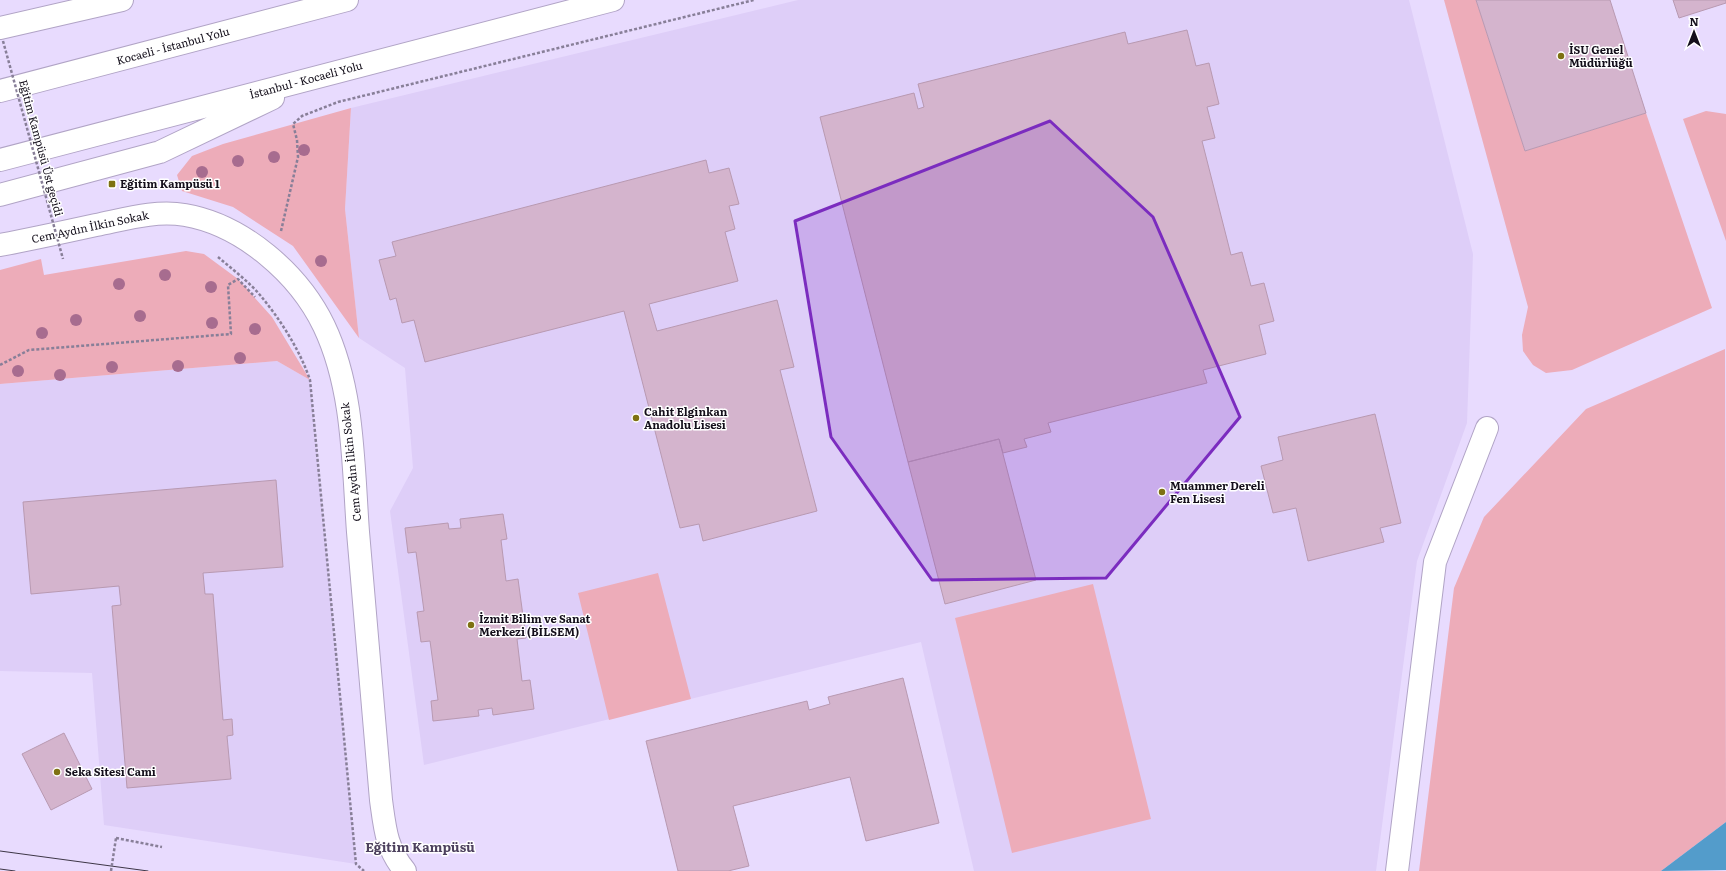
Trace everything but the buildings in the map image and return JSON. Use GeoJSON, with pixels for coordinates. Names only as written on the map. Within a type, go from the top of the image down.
{"type":"FeatureCollection","features":[{"type":"Feature","properties":{"kind":"main road"},"geometry":{"type":"LineString","coordinates":[[2,35],[122,0]]}},
{"type":"Feature","properties":{"kind":"main road","name":"Kocaeli - İstanbul Yolu"},"geometry":{"type":"LineString","coordinates":[[0,91],[347,0]]}},
{"type":"Feature","properties":{"kind":"main road","name":"İstanbul - Kocaeli Yolu"},"geometry":{"type":"LineString","coordinates":[[0,160],[613,0]]}},
{"type":"Feature","properties":{"kind":"main road"},"geometry":{"type":"LineString","coordinates":[[0,195],[160,152],[323,75]]}},
{"type":"Feature","properties":{"kind":"main road","name":"Cem Aydın İlkin Sokak"},"geometry":{"type":"LineString","coordinates":[[0,245],[154,213],[184,215],[213,222],[239,236],[265,254],[303,291],[324,326],[336,359],[350,425],[380,793],[386,838],[394,858],[405,871]]}},
{"type":"Feature","properties":{"kind":"main road"},"geometry":{"type":"LineString","coordinates":[[1397,871],[1435,562],[1487,428]]}},
{"type":"Feature","properties":{"kind":"path"},"geometry":{"type":"LineString","coordinates":[[279,237],[298,157],[294,124],[302,116],[338,102],[754,0]]}},
{"type":"Feature","properties":{"kind":"path","name":"Eğitim Kampüsü Üst geçidi"},"geometry":{"type":"LineString","coordinates":[[2,35],[63,259]]}},
{"type":"Feature","properties":{"kind":"path"},"geometry":{"type":"LineString","coordinates":[[52,250],[68,247]]}},
{"type":"Feature","properties":{"kind":"path"},"geometry":{"type":"LineString","coordinates":[[212,253],[259,294],[288,335],[304,363],[310,380],[356,864],[364,871]]}},
{"type":"Feature","properties":{"kind":"path"},"geometry":{"type":"LineString","coordinates":[[0,364],[29,350],[231,334],[228,285],[238,279],[255,297]]}},
{"type":"Feature","properties":{"kind":"path"},"geometry":{"type":"LineString","coordinates":[[112,871],[116,838],[162,847]]}},
{"type":"Feature","properties":{"kind":"highlighted area"},"geometry":{"type":"Polygon","coordinates":[[[1050,121],[1153,217],[1240,417],[1106,578],[932,580],[831,437],[795,221],[1050,121]]]}},
{"type":"Feature","properties":{"kind":"shaded area","name":"Muammer Dereli Fen Lisesi"},"geometry":{"type":"Polygon","coordinates":[[[798,0],[1409,0],[1473,254],[1467,423],[1417,561],[1376,871],[974,871],[921,642],[424,765],[390,511],[413,468],[405,368],[359,338],[345,209],[351,108],[798,0]]]}},
{"type":"Feature","properties":{"kind":"shaded area"},"geometry":{"type":"Polygon","coordinates":[[[1444,0],[1476,0],[1525,151],[1646,113],[1712,308],[1572,370],[1546,373],[1533,365],[1523,351],[1522,335],[1528,307],[1444,0]]]}},
{"type":"Feature","properties":{"kind":"shaded area"},"geometry":{"type":"Polygon","coordinates":[[[351,108],[345,209],[359,338],[293,246],[233,207],[182,191],[177,175],[192,156],[223,144],[351,108]]]}},
{"type":"Feature","properties":{"kind":"shaded area"},"geometry":{"type":"Polygon","coordinates":[[[1706,111],[1726,114],[1726,241],[1683,119],[1706,111]]]}},
{"type":"Feature","properties":{"kind":"shaded area"},"geometry":{"type":"Polygon","coordinates":[[[186,251],[204,254],[238,279],[272,317],[310,380],[277,361],[0,384],[0,270],[41,259],[44,275],[186,251]]]}},
{"type":"Feature","properties":{"kind":"shaded area"},"geometry":{"type":"Polygon","coordinates":[[[1725,349],[1726,822],[1661,871],[1419,871],[1454,588],[1484,517],[1586,409],[1725,349]]]}},
{"type":"Feature","properties":{"kind":"shaded area"},"geometry":{"type":"Polygon","coordinates":[[[277,361],[310,380],[356,864],[104,825],[92,673],[0,671],[0,384],[277,361]]]}},
{"type":"Feature","properties":{"kind":"shaded area"},"geometry":{"type":"Polygon","coordinates":[[[658,573],[691,699],[609,720],[578,593],[658,573]]]}},
{"type":"Feature","properties":{"kind":"shaded area"},"geometry":{"type":"Polygon","coordinates":[[[1093,584],[1151,819],[1012,853],[955,618],[1093,584]]]}},
{"type":"Feature","properties":{"kind":"water"},"geometry":{"type":"Polygon","coordinates":[[[1726,822],[1726,870],[1661,871],[1726,822]]]}},
{"type":"Feature","properties":{"kind":"tram line"},"geometry":{"type":"LineString","coordinates":[[0,851],[148,871]]}},
{"type":"Feature","properties":{"kind":"tram line"},"geometry":{"type":"LineString","coordinates":[[0,869],[15,871]]}},
{"type":"Feature","properties":{"kind":"place","name":"İSU Genel Müdürlüğü"},"geometry":{"type":"Point","coordinates":[1561,56]}},
{"type":"Feature","properties":{"kind":"place","name":"Eğitim Kampüsü 1"},"geometry":{"type":"Point","coordinates":[112,184]}},
{"type":"Feature","properties":{"kind":"place","name":"Cahit Elginkan Anadolu Lisesi"},"geometry":{"type":"Point","coordinates":[636,418]}},
{"type":"Feature","properties":{"kind":"place","name":"Muammer Dereli Fen Lisesi"},"geometry":{"type":"Point","coordinates":[1162,492]}},
{"type":"Feature","properties":{"kind":"place","name":"İzmit Bilim ve Sanat Merkezi (BİLSEM)"},"geometry":{"type":"Point","coordinates":[471,625]}},
{"type":"Feature","properties":{"kind":"place","name":"Seka Sitesi Cami"},"geometry":{"type":"Point","coordinates":[57,772]}},
{"type":"Feature","properties":{"kind":"district","name":"Eğitim Kampüsü"},"geometry":{"type":"Point","coordinates":[420,847]}}]}
